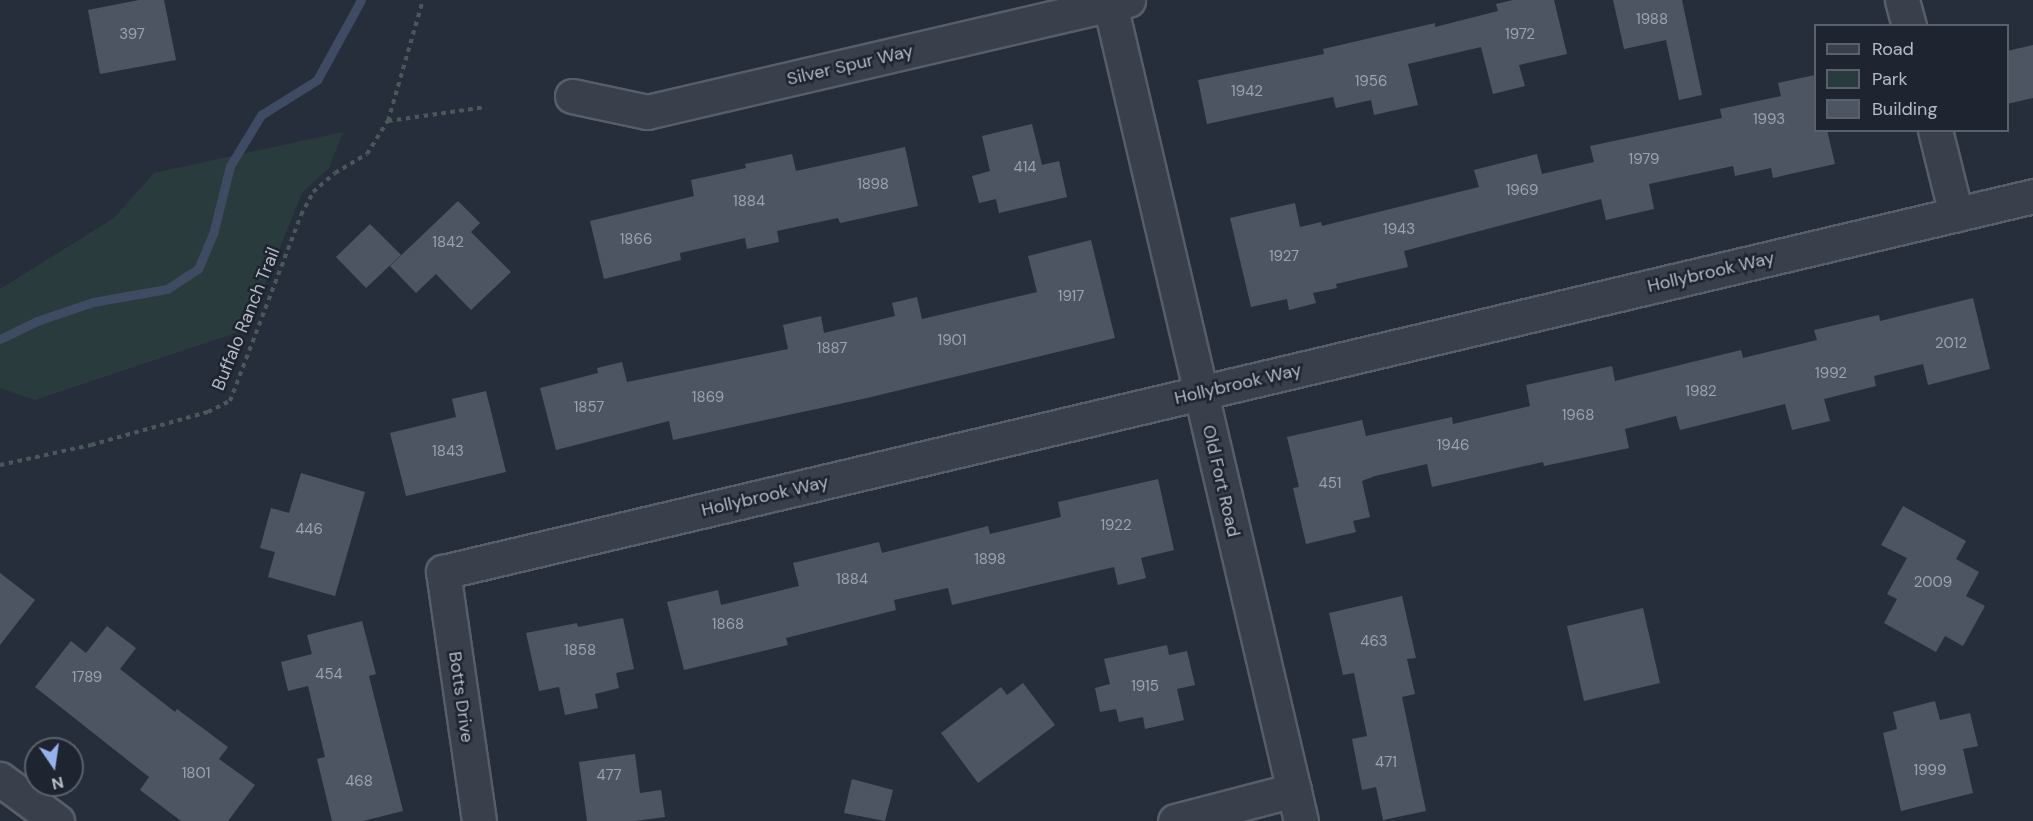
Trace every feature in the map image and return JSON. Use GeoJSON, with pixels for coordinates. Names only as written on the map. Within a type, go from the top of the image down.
{"type":"FeatureCollection","features":[{"type":"Feature","properties":{"kind":"street"},"geometry":{"type":"LineString","coordinates":[[1902,0],[1908,24]]}},
{"type":"Feature","properties":{"kind":"street","name":"Silver Spur Way"},"geometry":{"type":"LineString","coordinates":[[572,96],[647,112],[1116,1]]}},
{"type":"Feature","properties":{"kind":"street","name":"Old Fort Road"},"geometry":{"type":"LineString","coordinates":[[1116,1],[1201,393],[1297,806]]}},
{"type":"Feature","properties":{"kind":"street"},"geometry":{"type":"LineString","coordinates":[[1936,132],[1956,214]]}},
{"type":"Feature","properties":{"kind":"street","name":"Hollybrook Way"},"geometry":{"type":"LineString","coordinates":[[443,572],[2033,196]]}},
{"type":"Feature","properties":{"kind":"street","name":"Botts Drive"},"geometry":{"type":"LineString","coordinates":[[443,572],[479,821]]}},
{"type":"Feature","properties":{"kind":"street"},"geometry":{"type":"LineString","coordinates":[[0,779],[57,821]]}},
{"type":"Feature","properties":{"kind":"street"},"geometry":{"type":"LineString","coordinates":[[1175,821],[1297,806]]}},
{"type":"Feature","properties":{"kind":"path","name":"Buffalo Ranch Trail"},"geometry":{"type":"LineString","coordinates":[[0,465],[91,445],[208,412],[230,401],[301,215],[313,192],[334,173],[367,154],[388,121],[423,0]]}},
{"type":"Feature","properties":{"kind":"path"},"geometry":{"type":"LineString","coordinates":[[388,121],[486,107]]}},
{"type":"Feature","properties":{"kind":"green space"},"geometry":{"type":"Polygon","coordinates":[[[343,132],[329,168],[302,193],[247,329],[35,400],[0,388],[0,289],[114,218],[154,173],[343,132]]]}},
{"type":"Feature","properties":{"kind":"building"},"geometry":{"type":"Polygon","coordinates":[[[139,0],[164,0],[176,60],[100,74],[88,10],[139,0]]]}},
{"type":"Feature","properties":{"kind":"building"},"geometry":{"type":"Polygon","coordinates":[[[1513,0],[1554,0],[1567,54],[1519,65],[1525,86],[1493,94],[1481,47],[1408,64],[1418,105],[1374,115],[1371,100],[1336,108],[1333,97],[1207,124],[1198,80],[1324,54],[1323,49],[1435,23],[1435,27],[1498,11],[1496,4],[1513,0]]]}},
{"type":"Feature","properties":{"kind":"building"},"geometry":{"type":"Polygon","coordinates":[[[1613,0],[1682,0],[1702,95],[1679,100],[1666,40],[1624,49],[1613,0]]]}},
{"type":"Feature","properties":{"kind":"building"},"geometry":{"type":"Polygon","coordinates":[[[2033,45],[2033,98],[2009,104],[2009,51],[2033,45]]]}},
{"type":"Feature","properties":{"kind":"building"},"geometry":{"type":"Polygon","coordinates":[[[1814,75],[1814,132],[1827,132],[1835,164],[1773,178],[1771,168],[1735,176],[1733,166],[1649,184],[1654,209],[1606,220],[1601,199],[1404,251],[1408,267],[1336,284],[1337,288],[1313,293],[1316,303],[1289,310],[1287,299],[1251,307],[1230,218],[1295,203],[1300,227],[1321,222],[1322,226],[1479,187],[1474,170],[1537,154],[1542,174],[1594,162],[1590,146],[1722,118],[1720,109],[1781,96],[1778,83],[1814,75]]]}},
{"type":"Feature","properties":{"kind":"building"},"geometry":{"type":"Polygon","coordinates":[[[1032,124],[1042,165],[1059,161],[1067,197],[999,213],[996,199],[979,203],[972,176],[990,171],[982,136],[1032,124]]]}},
{"type":"Feature","properties":{"kind":"building"},"geometry":{"type":"Polygon","coordinates":[[[905,147],[918,206],[840,223],[838,218],[777,231],[779,242],[747,249],[745,238],[680,253],[681,260],[604,279],[590,221],[694,196],[691,180],[746,168],[745,164],[792,154],[796,171],[905,147]]]}},
{"type":"Feature","properties":{"kind":"building"},"geometry":{"type":"Polygon","coordinates":[[[458,201],[480,223],[471,232],[511,272],[471,310],[436,274],[416,293],[390,266],[458,201]]]}},
{"type":"Feature","properties":{"kind":"building"},"geometry":{"type":"Polygon","coordinates":[[[370,224],[401,255],[366,288],[336,257],[370,224]]]}},
{"type":"Feature","properties":{"kind":"building"},"geometry":{"type":"Polygon","coordinates":[[[1091,240],[1115,338],[867,398],[673,440],[669,421],[556,450],[540,388],[598,373],[597,368],[622,362],[627,382],[788,349],[783,325],[821,316],[824,333],[895,316],[892,303],[917,297],[922,319],[1037,292],[1028,256],[1091,240]]]}},
{"type":"Feature","properties":{"kind":"building"},"geometry":{"type":"Polygon","coordinates":[[[1973,298],[1990,369],[1928,385],[1923,364],[1874,376],[1876,386],[1824,399],[1830,421],[1792,430],[1785,404],[1680,430],[1676,416],[1625,429],[1629,448],[1544,466],[1543,462],[1432,487],[1427,464],[1375,476],[1362,481],[1370,517],[1353,521],[1356,532],[1306,544],[1293,488],[1299,487],[1287,437],[1362,420],[1366,436],[1452,417],[1453,424],[1530,406],[1526,385],[1612,366],[1615,381],[1741,350],[1743,358],[1817,340],[1814,330],[1879,315],[1880,321],[1973,298]]]}},
{"type":"Feature","properties":{"kind":"building"},"geometry":{"type":"Polygon","coordinates":[[[486,391],[506,472],[406,496],[390,433],[456,417],[452,399],[486,391]]]}},
{"type":"Feature","properties":{"kind":"building"},"geometry":{"type":"Polygon","coordinates":[[[301,473],[365,492],[335,596],[268,577],[275,552],[260,548],[271,508],[289,513],[301,473]]]}},
{"type":"Feature","properties":{"kind":"building"},"geometry":{"type":"Polygon","coordinates":[[[1158,479],[1174,550],[1141,558],[1146,578],[1118,585],[1114,567],[952,605],[948,588],[894,600],[896,610],[786,638],[788,645],[684,670],[667,602],[718,590],[721,605],[799,586],[793,563],[879,542],[882,553],[988,526],[990,534],[1061,517],[1058,502],[1158,479]]]}},
{"type":"Feature","properties":{"kind":"building"},"geometry":{"type":"Polygon","coordinates":[[[1903,506],[1966,541],[1956,559],[1979,572],[1966,596],[1985,606],[1963,646],[1945,636],[1936,652],[1884,623],[1897,599],[1887,594],[1907,558],[1881,545],[1903,506]]]}},
{"type":"Feature","properties":{"kind":"building"},"geometry":{"type":"Polygon","coordinates":[[[0,573],[35,600],[0,645],[0,573]]]}},
{"type":"Feature","properties":{"kind":"building"},"geometry":{"type":"Polygon","coordinates":[[[1402,596],[1416,658],[1407,659],[1415,694],[1402,697],[1426,811],[1383,820],[1376,787],[1362,790],[1352,739],[1367,736],[1354,673],[1343,675],[1329,613],[1402,596]]]}},
{"type":"Feature","properties":{"kind":"building"},"geometry":{"type":"Polygon","coordinates":[[[1643,608],[1660,683],[1584,701],[1567,626],[1643,608]]]}},
{"type":"Feature","properties":{"kind":"building"},"geometry":{"type":"Polygon","coordinates":[[[623,618],[634,669],[616,673],[619,688],[595,694],[598,708],[565,715],[559,687],[539,691],[526,633],[577,623],[578,627],[623,618]]]}},
{"type":"Feature","properties":{"kind":"building"},"geometry":{"type":"Polygon","coordinates":[[[362,621],[376,674],[369,676],[403,811],[363,821],[332,821],[317,759],[325,757],[308,686],[288,691],[281,662],[312,654],[307,635],[362,621]]]}},
{"type":"Feature","properties":{"kind":"building"},"geometry":{"type":"Polygon","coordinates":[[[107,626],[136,648],[120,669],[175,712],[177,709],[228,747],[219,759],[255,785],[228,821],[181,821],[140,790],[149,777],[35,687],[71,641],[86,653],[107,626]]]}},
{"type":"Feature","properties":{"kind":"building"},"geometry":{"type":"Polygon","coordinates":[[[1167,645],[1169,655],[1187,651],[1195,685],[1177,689],[1184,720],[1145,729],[1143,717],[1119,722],[1116,709],[1100,712],[1095,688],[1110,684],[1104,659],[1167,645]]]}},
{"type":"Feature","properties":{"kind":"building"},"geometry":{"type":"Polygon","coordinates":[[[1023,683],[1055,725],[978,783],[941,733],[1001,687],[1007,695],[1023,683]]]}},
{"type":"Feature","properties":{"kind":"building"},"geometry":{"type":"Polygon","coordinates":[[[1935,701],[1940,720],[1970,713],[1978,746],[1963,749],[1973,793],[1901,811],[1883,733],[1897,729],[1893,712],[1935,701]]]}},
{"type":"Feature","properties":{"kind":"building"},"geometry":{"type":"Polygon","coordinates":[[[635,754],[640,793],[661,790],[665,817],[635,821],[587,821],[579,762],[635,754]]]}},
{"type":"Feature","properties":{"kind":"building"},"geometry":{"type":"Polygon","coordinates":[[[852,779],[893,790],[885,821],[844,813],[852,779]]]}},
{"type":"Feature","properties":{"kind":"waterway"},"geometry":{"type":"LineString","coordinates":[[0,339],[37,321],[93,302],[167,289],[198,269],[213,234],[230,166],[261,115],[317,80],[361,0]]}}]}
